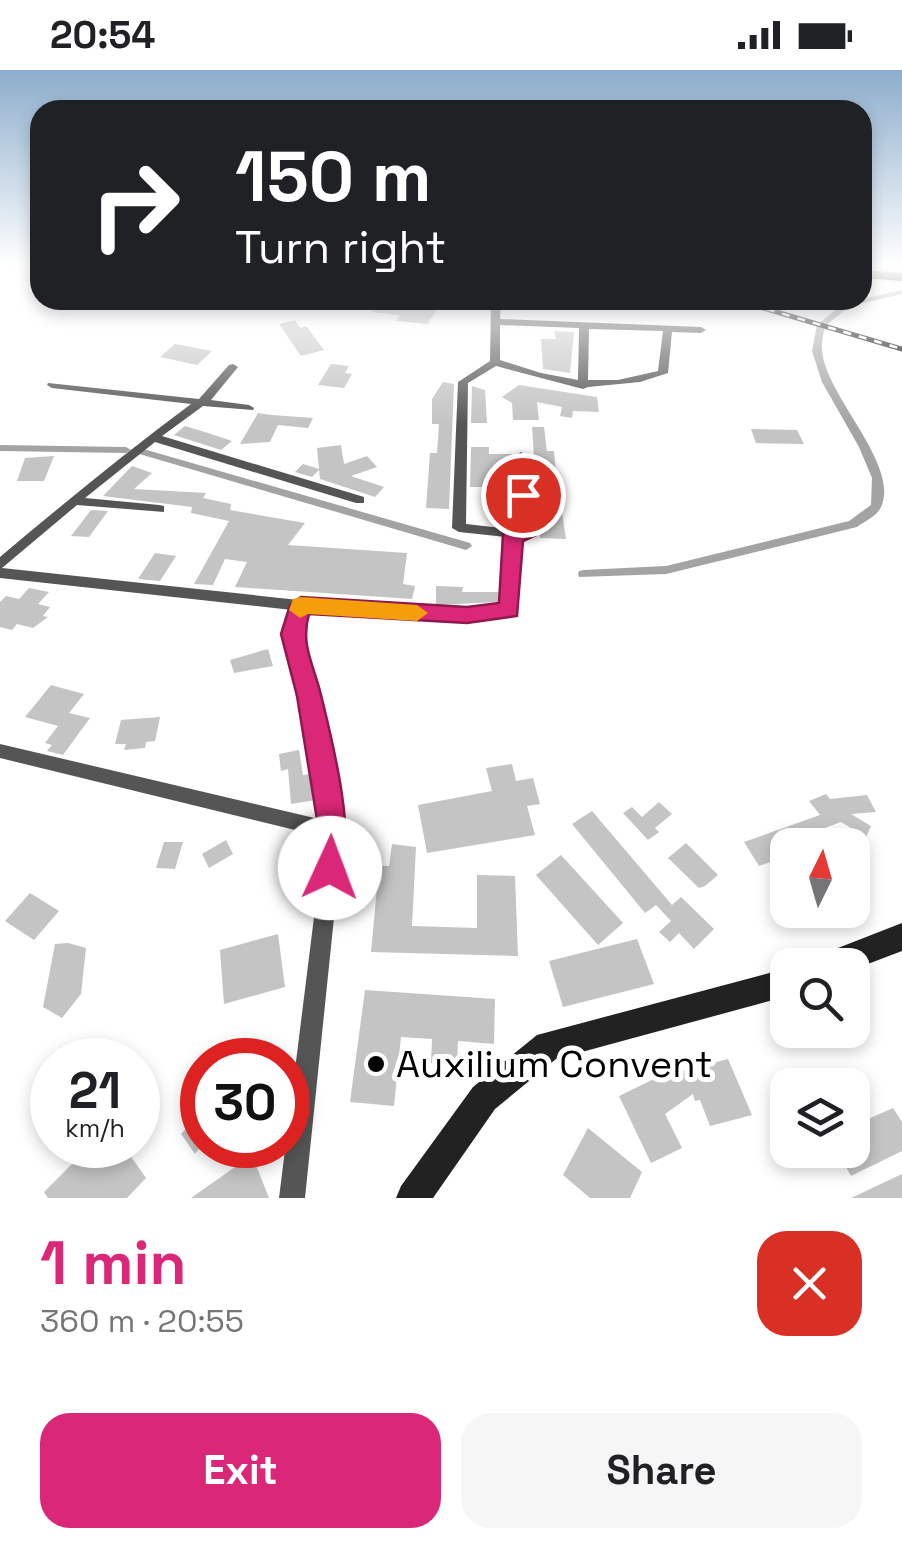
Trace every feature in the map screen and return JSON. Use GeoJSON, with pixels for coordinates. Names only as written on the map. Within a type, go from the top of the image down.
{"type":"FeatureCollection","features":[{"type":"Feature","properties":{"kind":"main road"},"geometry":{"type":"LineString","coordinates":[[870,949],[902,937]]}},
{"type":"Feature","properties":{"kind":"main road"},"geometry":{"type":"LineString","coordinates":[[413,1198],[484,1098],[548,1046],[770,987]]}},
{"type":"Feature","properties":{"kind":"street"},"geometry":{"type":"LineString","coordinates":[[495,362],[494,322],[666,332],[700,330]]}},
{"type":"Feature","properties":{"kind":"street"},"geometry":{"type":"LineString","coordinates":[[583,386],[584,327]]}},
{"type":"Feature","properties":{"kind":"street"},"geometry":{"type":"LineString","coordinates":[[521,456],[526,535],[460,528],[463,382],[495,362],[583,386],[630,383],[663,373],[666,332]]}},
{"type":"Feature","properties":{"kind":"street"},"geometry":{"type":"LineString","coordinates":[[0,564],[199,403],[234,367]]}},
{"type":"Feature","properties":{"kind":"street"},"geometry":{"type":"LineString","coordinates":[[52,385],[249,408]]}},
{"type":"Feature","properties":{"kind":"street"},"geometry":{"type":"LineString","coordinates":[[152,438],[360,500]]}},
{"type":"Feature","properties":{"kind":"street"},"geometry":{"type":"LineString","coordinates":[[72,502],[159,510]]}},
{"type":"Feature","properties":{"kind":"street"},"geometry":{"type":"LineString","coordinates":[[0,573],[301,605],[467,615],[509,610],[513,534]]}},
{"type":"Feature","properties":{"kind":"street"},"geometry":{"type":"LineString","coordinates":[[292,1198],[334,832],[309,696],[292,634],[301,605]]}},
{"type":"Feature","properties":{"kind":"street"},"geometry":{"type":"LineString","coordinates":[[0,752],[334,832]]}},
{"type":"Feature","properties":{"kind":"building"},"geometry":{"type":"Polygon","coordinates":[[[295,320],[300,328],[306,326],[324,350],[301,356],[279,324],[295,320]]]}},
{"type":"Feature","properties":{"kind":"building"},"geometry":{"type":"Polygon","coordinates":[[[397,320],[431,320],[428,324],[397,320]]]}},
{"type":"Feature","properties":{"kind":"building"},"geometry":{"type":"Polygon","coordinates":[[[554,331],[574,332],[570,373],[543,369],[541,339],[556,339],[554,331]]]}},
{"type":"Feature","properties":{"kind":"building"},"geometry":{"type":"Polygon","coordinates":[[[175,344],[212,351],[197,365],[160,357],[175,344]]]}},
{"type":"Feature","properties":{"kind":"building"},"geometry":{"type":"Polygon","coordinates":[[[331,364],[349,366],[345,373],[352,374],[344,388],[318,385],[331,364]]]}},
{"type":"Feature","properties":{"kind":"building"},"geometry":{"type":"Polygon","coordinates":[[[443,382],[454,384],[449,509],[426,508],[430,453],[437,453],[439,424],[432,424],[432,399],[443,382]]]}},
{"type":"Feature","properties":{"kind":"building"},"geometry":{"type":"Polygon","coordinates":[[[519,385],[597,397],[599,412],[573,411],[572,418],[560,416],[562,407],[537,402],[539,420],[513,420],[512,403],[502,397],[519,385]]]}},
{"type":"Feature","properties":{"kind":"building"},"geometry":{"type":"Polygon","coordinates":[[[472,386],[485,390],[487,423],[471,423],[472,386]]]}},
{"type":"Feature","properties":{"kind":"building"},"geometry":{"type":"Polygon","coordinates":[[[258,413],[313,418],[308,428],[278,425],[270,442],[240,444],[258,413]]]}},
{"type":"Feature","properties":{"kind":"building"},"geometry":{"type":"Polygon","coordinates":[[[185,426],[232,441],[221,450],[174,435],[185,426]]]}},
{"type":"Feature","properties":{"kind":"building"},"geometry":{"type":"Polygon","coordinates":[[[532,427],[544,427],[547,451],[554,451],[557,485],[536,484],[532,427]]]}},
{"type":"Feature","properties":{"kind":"building"},"geometry":{"type":"Polygon","coordinates":[[[751,429],[797,430],[804,444],[756,443],[751,429]]]}},
{"type":"Feature","properties":{"kind":"building"},"geometry":{"type":"Polygon","coordinates":[[[341,445],[344,464],[367,456],[377,467],[351,476],[384,487],[375,497],[320,479],[319,470],[312,477],[295,472],[303,464],[319,469],[317,448],[341,445]]]}},
{"type":"Feature","properties":{"kind":"building"},"geometry":{"type":"Polygon","coordinates":[[[471,447],[489,447],[489,454],[512,454],[514,513],[499,513],[495,487],[470,487],[471,447]]]}},
{"type":"Feature","properties":{"kind":"building"},"geometry":{"type":"Polygon","coordinates":[[[54,456],[44,481],[17,481],[25,458],[54,456]]]}},
{"type":"Feature","properties":{"kind":"building"},"geometry":{"type":"Polygon","coordinates":[[[132,466],[152,473],[134,489],[206,493],[203,498],[231,504],[230,510],[305,523],[288,545],[407,553],[403,584],[415,586],[412,599],[235,587],[247,562],[225,559],[213,585],[194,584],[229,521],[191,513],[192,507],[103,496],[132,466]]]}},
{"type":"Feature","properties":{"kind":"building"},"geometry":{"type":"Polygon","coordinates":[[[538,505],[561,505],[566,539],[540,538],[538,505]]]}},
{"type":"Feature","properties":{"kind":"building"},"geometry":{"type":"Polygon","coordinates":[[[91,510],[108,511],[89,537],[71,536],[91,510]]]}},
{"type":"Feature","properties":{"kind":"building"},"geometry":{"type":"Polygon","coordinates":[[[155,553],[176,556],[160,581],[138,579],[155,553]]]}},
{"type":"Feature","properties":{"kind":"building"},"geometry":{"type":"Polygon","coordinates":[[[436,586],[463,587],[462,592],[499,592],[498,602],[436,605],[436,586]]]}},
{"type":"Feature","properties":{"kind":"building"},"geometry":{"type":"Polygon","coordinates":[[[29,588],[49,592],[38,604],[50,607],[43,616],[48,617],[33,628],[17,624],[12,630],[0,627],[0,602],[6,596],[19,599],[29,588]]]}},
{"type":"Feature","properties":{"kind":"building"},"geometry":{"type":"Polygon","coordinates":[[[268,649],[273,666],[234,673],[230,660],[268,649]]]}},
{"type":"Feature","properties":{"kind":"building"},"geometry":{"type":"Polygon","coordinates":[[[51,685],[84,694],[69,713],[90,718],[63,755],[47,751],[52,745],[45,743],[58,726],[25,717],[51,685]]]}},
{"type":"Feature","properties":{"kind":"building"},"geometry":{"type":"Polygon","coordinates":[[[160,717],[155,741],[146,742],[145,748],[124,750],[126,744],[115,744],[121,720],[160,717]]]}},
{"type":"Feature","properties":{"kind":"building"},"geometry":{"type":"Polygon","coordinates":[[[299,750],[303,775],[311,774],[316,800],[291,804],[288,769],[281,771],[279,754],[299,750]]]}},
{"type":"Feature","properties":{"kind":"building"},"geometry":{"type":"Polygon","coordinates":[[[512,764],[516,781],[533,778],[540,804],[527,806],[535,835],[427,853],[418,805],[492,791],[486,768],[512,764]]]}},
{"type":"Feature","properties":{"kind":"building"},"geometry":{"type":"Polygon","coordinates":[[[826,794],[830,799],[867,795],[876,812],[851,814],[870,828],[851,828],[841,822],[825,828],[783,828],[820,815],[809,801],[826,794]]]}},
{"type":"Feature","properties":{"kind":"building"},"geometry":{"type":"Polygon","coordinates":[[[659,802],[672,814],[648,840],[623,813],[632,807],[642,817],[659,802]]]}},
{"type":"Feature","properties":{"kind":"building"},"geometry":{"type":"Polygon","coordinates":[[[592,811],[672,905],[681,897],[714,929],[694,949],[679,933],[670,942],[659,932],[671,921],[656,905],[645,913],[572,824],[592,811]]]}},
{"type":"Feature","properties":{"kind":"building"},"geometry":{"type":"Polygon","coordinates":[[[770,833],[770,862],[759,866],[744,842],[770,833]]]}},
{"type":"Feature","properties":{"kind":"building"},"geometry":{"type":"Polygon","coordinates":[[[226,840],[233,854],[209,868],[202,854],[226,840]]]}},
{"type":"Feature","properties":{"kind":"building"},"geometry":{"type":"Polygon","coordinates":[[[164,842],[183,842],[175,869],[156,868],[164,842]]]}},
{"type":"Feature","properties":{"kind":"building"},"geometry":{"type":"Polygon","coordinates":[[[686,843],[718,875],[705,886],[699,888],[668,858],[686,843]]]}},
{"type":"Feature","properties":{"kind":"building"},"geometry":{"type":"Polygon","coordinates":[[[392,844],[416,847],[412,926],[477,928],[477,875],[515,876],[518,956],[371,952],[379,866],[389,866],[392,844]]]}},
{"type":"Feature","properties":{"kind":"building"},"geometry":{"type":"Polygon","coordinates":[[[561,855],[623,923],[598,945],[536,875],[561,855]]]}},
{"type":"Feature","properties":{"kind":"building"},"geometry":{"type":"Polygon","coordinates":[[[30,893],[59,911],[34,940],[5,921],[30,893]]]}},
{"type":"Feature","properties":{"kind":"building"},"geometry":{"type":"Polygon","coordinates":[[[278,934],[285,987],[224,1004],[220,950],[278,934]]]}},
{"type":"Feature","properties":{"kind":"building"},"geometry":{"type":"Polygon","coordinates":[[[637,939],[654,984],[563,1007],[549,961],[637,939]]]}},
{"type":"Feature","properties":{"kind":"building"},"geometry":{"type":"Polygon","coordinates":[[[55,944],[86,948],[81,994],[62,1018],[43,1007],[55,944]]]}},
{"type":"Feature","properties":{"kind":"building"},"geometry":{"type":"Polygon","coordinates":[[[365,990],[495,999],[494,1044],[458,1041],[457,1065],[431,1063],[432,1039],[401,1037],[394,1106],[350,1102],[365,990]]]}},
{"type":"Feature","properties":{"kind":"building"},"geometry":{"type":"Polygon","coordinates":[[[728,1059],[752,1115],[710,1126],[700,1100],[695,1101],[693,1094],[665,1114],[682,1148],[651,1163],[619,1096],[654,1079],[663,1069],[667,1075],[728,1059]]]}},
{"type":"Feature","properties":{"kind":"building"},"geometry":{"type":"Polygon","coordinates":[[[893,1108],[902,1122],[902,1151],[870,1167],[870,1118],[893,1108]]]}},
{"type":"Feature","properties":{"kind":"building"},"geometry":{"type":"Polygon","coordinates":[[[588,1128],[642,1172],[630,1198],[590,1198],[563,1175],[588,1128]]]}},
{"type":"Feature","properties":{"kind":"building"},"geometry":{"type":"Polygon","coordinates":[[[68,1168],[139,1168],[146,1178],[127,1198],[48,1198],[44,1192],[68,1168]]]}},
{"type":"Feature","properties":{"kind":"building"},"geometry":{"type":"Polygon","coordinates":[[[234,1168],[257,1168],[269,1198],[191,1198],[234,1168]]]}},
{"type":"Feature","properties":{"kind":"building"},"geometry":{"type":"Polygon","coordinates":[[[846,1168],[867,1168],[851,1176],[846,1168]]]}},
{"type":"Feature","properties":{"kind":"building"},"geometry":{"type":"Polygon","coordinates":[[[902,1174],[902,1198],[851,1198],[902,1174]]]}},
{"type":"Feature","properties":{"kind":"waterway"},"geometry":{"type":"LineString","coordinates":[[584,574],[666,570],[853,524],[872,511],[877,505],[877,478],[865,447],[827,382],[817,351],[821,325],[828,320]]}},
{"type":"Feature","properties":{"kind":"waterway"},"geometry":{"type":"LineString","coordinates":[[0,448],[126,450]]}},
{"type":"Feature","properties":{"kind":"waterway"},"geometry":{"type":"LineString","coordinates":[[140,451],[466,546]]}},
{"type":"Feature","properties":{"kind":"railway"},"geometry":{"type":"LineString","coordinates":[[803,320],[902,349]]}},
{"type":"Feature","properties":{"kind":"slow traffic"},"geometry":{"type":"LineString","coordinates":[[300,610],[301,605],[417,613]]}},
{"type":"Feature","properties":{"kind":"place","name":"Auxilium Convent"},"geometry":{"type":"Point","coordinates":[376,1064]}},
{"type":"Feature","properties":{"kind":"route"},"geometry":{"type":"LineString","coordinates":[[330,868],[334,832],[309,696],[292,634],[301,605],[467,615],[509,610],[513,534],[526,535],[523,495]]}}]}
